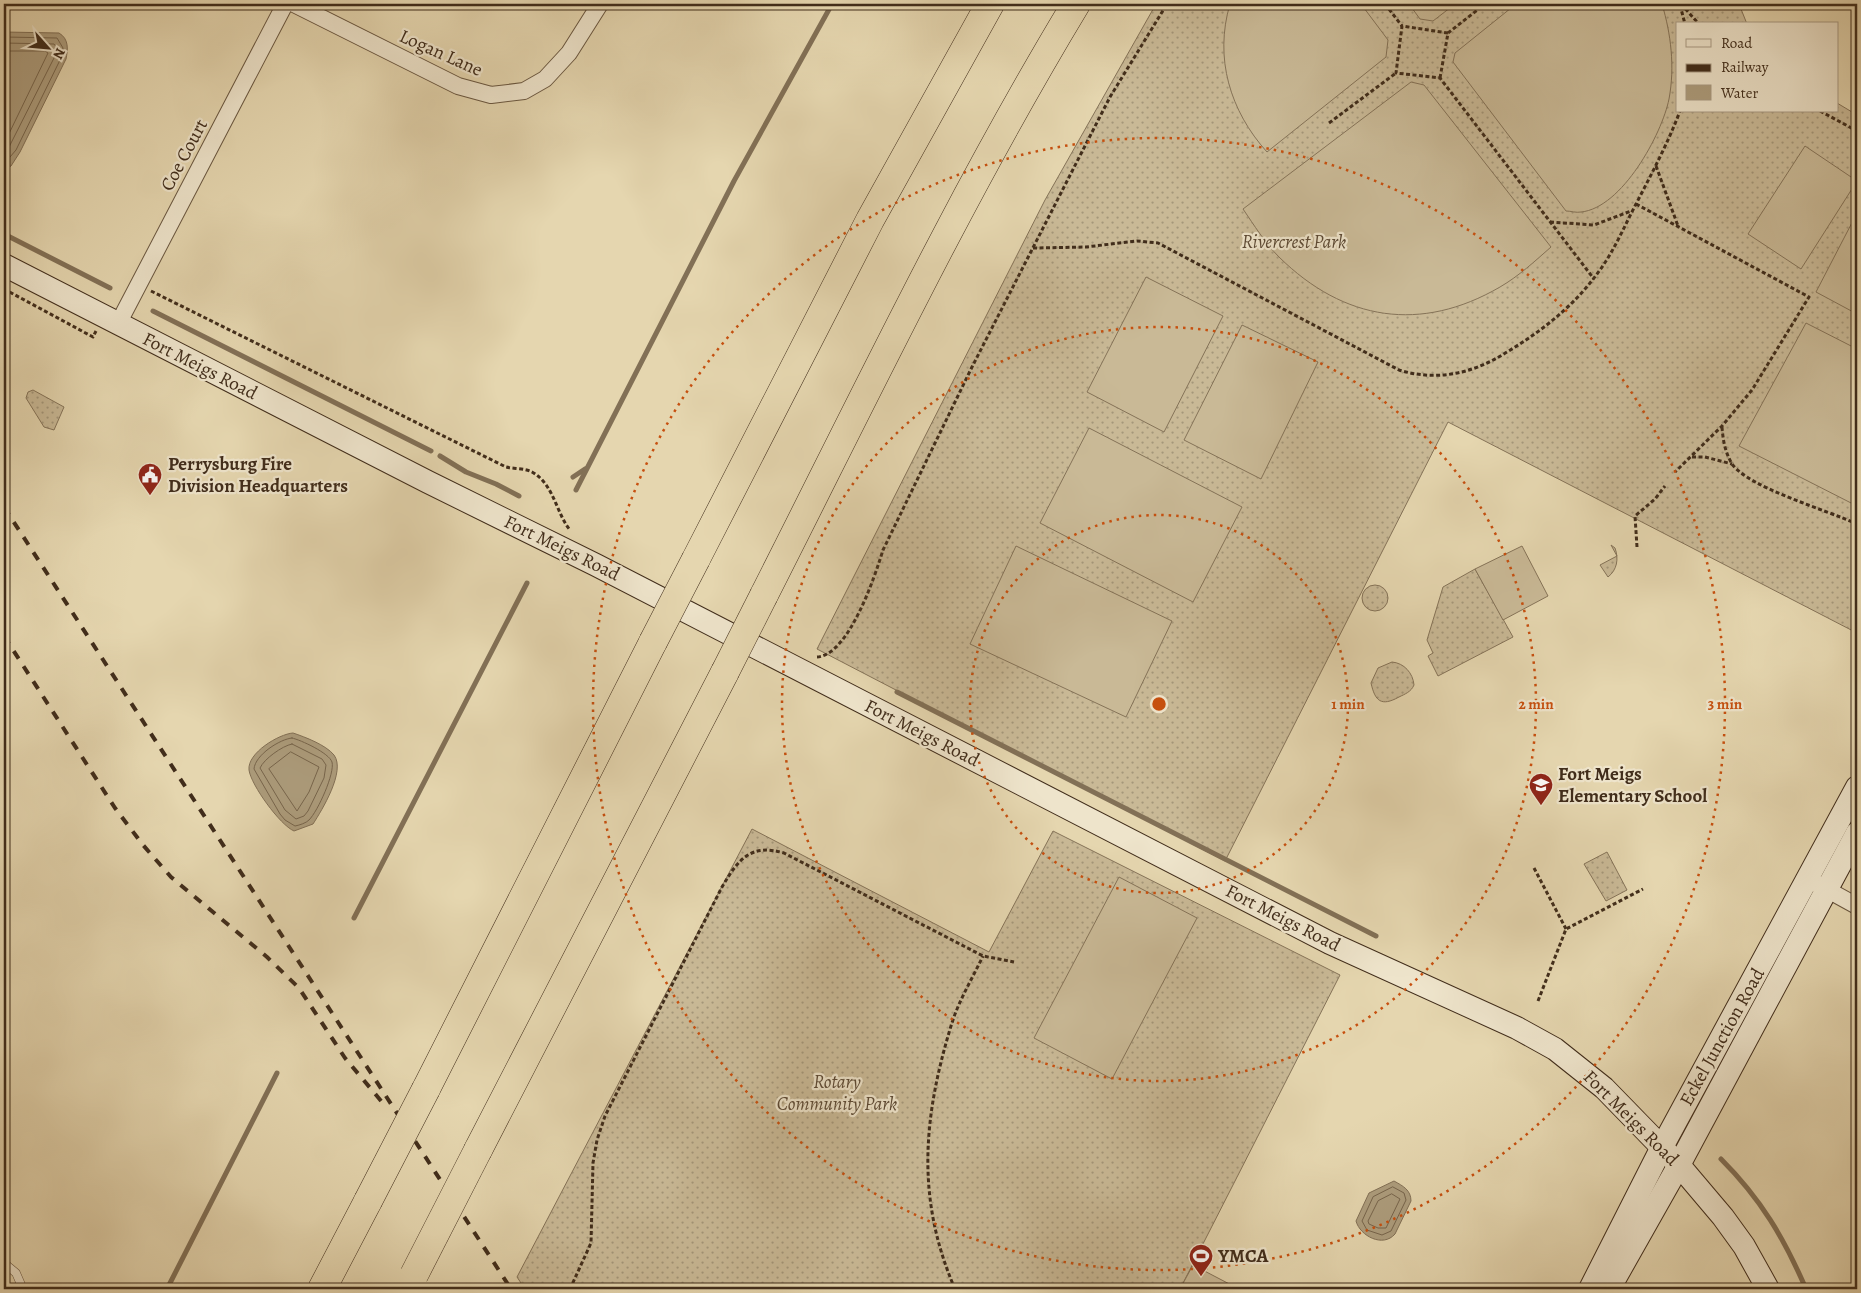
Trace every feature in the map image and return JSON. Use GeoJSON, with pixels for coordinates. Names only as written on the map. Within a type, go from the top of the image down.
{"type":"FeatureCollection","features":[{"type":"Feature","properties":{"kind":"highway"},"geometry":{"type":"LineString","coordinates":[[322,1289],[870,220],[990,4]]}},
{"type":"Feature","properties":{"kind":"highway"},"geometry":{"type":"LineString","coordinates":[[411,1282],[725,672],[931,266],[998,141],[1076,4]]}},
{"type":"Feature","properties":{"kind":"street","name":"Coe Court"},"geometry":{"type":"LineString","coordinates":[[118,324],[286,4]]}},
{"type":"Feature","properties":{"kind":"street","name":"Logan Lane"},"geometry":{"type":"LineString","coordinates":[[294,4],[458,86],[492,95],[524,91],[545,79],[569,53],[600,4]]}},
{"type":"Feature","properties":{"kind":"street","name":"Fort Meigs Road"},"geometry":{"type":"LineString","coordinates":[[4,265],[423,480],[596,564],[1330,943],[1516,1028],[1584,1070],[1662,1147],[1724,1217],[1744,1246],[1768,1289]]}},
{"type":"Feature","properties":{"kind":"street","name":"Eckel Junction Road"},"geometry":{"type":"LineString","coordinates":[[1609,1289],[1679,1166],[1818,884],[1857,787]]}},
{"type":"Feature","properties":{"kind":"street","name":"Eckel Junction Road"},"geometry":{"type":"LineString","coordinates":[[1590,1289],[1662,1147],[1818,884],[1857,833]]}},
{"type":"Feature","properties":{"kind":"street"},"geometry":{"type":"LineString","coordinates":[[1818,884],[1857,906]]}},
{"type":"Feature","properties":{"kind":"lane"},"geometry":{"type":"LineString","coordinates":[[4,1263],[16,1274],[23,1289]]}},
{"type":"Feature","properties":{"kind":"path"},"geometry":{"type":"LineString","coordinates":[[811,657],[822,656],[831,652],[846,634],[877,574],[883,550],[972,367],[1110,97],[1167,4]]}},
{"type":"Feature","properties":{"kind":"path"},"geometry":{"type":"LineString","coordinates":[[1385,4],[1402,26],[1448,33]]}},
{"type":"Feature","properties":{"kind":"path"},"geometry":{"type":"LineString","coordinates":[[1440,78],[1448,33],[1485,4]]}},
{"type":"Feature","properties":{"kind":"path"},"geometry":{"type":"LineString","coordinates":[[1680,4],[1684,22]]}},
{"type":"Feature","properties":{"kind":"path"},"geometry":{"type":"LineString","coordinates":[[1680,4],[1697,22]]}},
{"type":"Feature","properties":{"kind":"path"},"geometry":{"type":"LineString","coordinates":[[1396,73],[1402,26]]}},
{"type":"Feature","properties":{"kind":"path"},"geometry":{"type":"LineString","coordinates":[[1329,123],[1396,73],[1440,78],[1594,279]]}},
{"type":"Feature","properties":{"kind":"path"},"geometry":{"type":"LineString","coordinates":[[1033,248],[1086,247],[1137,241],[1158,243],[1399,370],[1430,377],[1464,373],[1505,354],[1535,336],[1558,318],[1594,279],[1616,244],[1656,165],[1680,112]]}},
{"type":"Feature","properties":{"kind":"path"},"geometry":{"type":"LineString","coordinates":[[1822,112],[1857,131]]}},
{"type":"Feature","properties":{"kind":"path"},"geometry":{"type":"LineString","coordinates":[[1656,165],[1670,210],[1678,226]]}},
{"type":"Feature","properties":{"kind":"path"},"geometry":{"type":"LineString","coordinates":[[1636,204],[1809,297],[1763,375],[1722,426],[1675,472]]}},
{"type":"Feature","properties":{"kind":"path"},"geometry":{"type":"LineString","coordinates":[[1550,222],[1594,225],[1632,211]]}},
{"type":"Feature","properties":{"kind":"path"},"geometry":{"type":"LineString","coordinates":[[4,288],[93,337]]}},
{"type":"Feature","properties":{"kind":"path"},"geometry":{"type":"LineString","coordinates":[[149,290],[506,467],[531,472],[543,481],[562,519],[574,533]]}},
{"type":"Feature","properties":{"kind":"path"},"geometry":{"type":"LineString","coordinates":[[1722,426],[1724,446],[1733,465],[1750,480],[1770,490],[1857,524]]}},
{"type":"Feature","properties":{"kind":"path"},"geometry":{"type":"LineString","coordinates":[[1692,457],[1705,457],[1733,465]]}},
{"type":"Feature","properties":{"kind":"path"},"geometry":{"type":"LineString","coordinates":[[1637,548],[1635,516],[1655,499],[1665,486]]}},
{"type":"Feature","properties":{"kind":"path"},"geometry":{"type":"LineString","coordinates":[[570,1289],[591,1243],[594,1163],[597,1140],[605,1116],[722,887],[742,858],[755,851],[765,850],[784,853],[982,956],[1014,962]]}},
{"type":"Feature","properties":{"kind":"path"},"geometry":{"type":"LineString","coordinates":[[1534,868],[1566,929]]}},
{"type":"Feature","properties":{"kind":"path"},"geometry":{"type":"LineString","coordinates":[[1538,1001],[1566,929],[1643,889]]}},
{"type":"Feature","properties":{"kind":"path"},"geometry":{"type":"LineString","coordinates":[[955,1289],[937,1241],[929,1198],[926,1168],[928,1127],[938,1074],[951,1024],[982,956]]}},
{"type":"Feature","properties":{"kind":"green space","name":"Rivercrest Park"},"geometry":{"type":"Polygon","coordinates":[[[1156,4],[1739,4],[1746,22],[1676,22],[1676,112],[1838,112],[1838,104],[1857,115],[1857,633],[1448,422],[1225,861],[817,649],[1045,200],[1156,4]]]}},
{"type":"Feature","properties":{"kind":"green space"},"geometry":{"type":"Polygon","coordinates":[[[1230,4],[1361,4],[1388,40],[1386,57],[1267,152],[1243,119],[1229,83],[1225,64],[1224,44],[1225,24],[1230,4]]]}},
{"type":"Feature","properties":{"kind":"green space"},"geometry":{"type":"Polygon","coordinates":[[[1409,4],[1455,4],[1433,21],[1420,19],[1409,4]]]}},
{"type":"Feature","properties":{"kind":"green space"},"geometry":{"type":"Polygon","coordinates":[[[1516,4],[1662,4],[1668,27],[1672,63],[1671,87],[1665,114],[1649,149],[1638,167],[1611,198],[1596,207],[1579,212],[1566,211],[1453,62],[1455,53],[1516,4]]]}},
{"type":"Feature","properties":{"kind":"green space"},"geometry":{"type":"Polygon","coordinates":[[[1411,82],[1424,85],[1551,247],[1507,283],[1470,302],[1441,311],[1412,315],[1384,313],[1357,307],[1330,295],[1304,279],[1274,252],[1243,209],[1411,82]]]}},
{"type":"Feature","properties":{"kind":"green space"},"geometry":{"type":"Polygon","coordinates":[[[1805,146],[1857,181],[1801,269],[1748,234],[1805,146]]]}},
{"type":"Feature","properties":{"kind":"green space"},"geometry":{"type":"Polygon","coordinates":[[[1857,213],[1857,314],[1816,292],[1857,213]]]}},
{"type":"Feature","properties":{"kind":"green space"},"geometry":{"type":"Polygon","coordinates":[[[1146,277],[1223,316],[1164,432],[1087,392],[1146,277]]]}},
{"type":"Feature","properties":{"kind":"green space"},"geometry":{"type":"Polygon","coordinates":[[[1806,323],[1857,349],[1857,506],[1739,446],[1806,323]]]}},
{"type":"Feature","properties":{"kind":"green space"},"geometry":{"type":"Polygon","coordinates":[[[1242,325],[1318,362],[1261,479],[1184,440],[1242,325]]]}},
{"type":"Feature","properties":{"kind":"green space"},"geometry":{"type":"Polygon","coordinates":[[[33,390],[64,407],[54,430],[44,427],[26,398],[28,392],[33,390]]]}},
{"type":"Feature","properties":{"kind":"green space"},"geometry":{"type":"Polygon","coordinates":[[[1089,428],[1242,507],[1193,602],[1040,523],[1089,428]]]}},
{"type":"Feature","properties":{"kind":"green space"},"geometry":{"type":"Polygon","coordinates":[[[1016,546],[1172,621],[1126,717],[970,644],[1016,546]]]}},
{"type":"Feature","properties":{"kind":"green space"},"geometry":{"type":"Polygon","coordinates":[[[1522,546],[1548,596],[1503,620],[1475,569],[1522,546]]]}},
{"type":"Feature","properties":{"kind":"green space"},"geometry":{"type":"Polygon","coordinates":[[[1617,556],[1615,568],[1608,577],[1600,565],[1617,556]]]}},
{"type":"Feature","properties":{"kind":"green space"},"geometry":{"type":"Polygon","coordinates":[[[1475,569],[1513,637],[1438,676],[1428,656],[1433,653],[1427,640],[1443,587],[1475,569]]]}},
{"type":"Feature","properties":{"kind":"green space"},"geometry":{"type":"Polygon","coordinates":[[[1375,585],[1384,589],[1388,598],[1384,607],[1375,611],[1366,607],[1362,598],[1366,589],[1375,585]]]}},
{"type":"Feature","properties":{"kind":"green space"},"geometry":{"type":"Polygon","coordinates":[[[1392,662],[1400,664],[1407,669],[1412,676],[1414,685],[1406,694],[1388,702],[1383,702],[1377,698],[1371,683],[1378,668],[1392,662]]]}},
{"type":"Feature","properties":{"kind":"green space","name":"Rotary Community Park"},"geometry":{"type":"Polygon","coordinates":[[[752,829],[989,952],[1053,831],[1340,975],[1180,1289],[525,1289],[517,1277],[752,829]]]}},
{"type":"Feature","properties":{"kind":"green space"},"geometry":{"type":"Polygon","coordinates":[[[1607,852],[1627,890],[1606,901],[1584,864],[1607,852]]]}},
{"type":"Feature","properties":{"kind":"green space"},"geometry":{"type":"Polygon","coordinates":[[[1119,877],[1197,918],[1112,1079],[1034,1038],[1119,877]]]}},
{"type":"Feature","properties":{"kind":"green space","name":"YMCA"},"geometry":{"type":"Polygon","coordinates":[[[1193,1265],[1239,1289],[1180,1289],[1193,1265]]]}},
{"type":"Feature","properties":{"kind":"water"},"geometry":{"type":"Polygon","coordinates":[[[4,32],[59,33],[65,38],[67,48],[66,59],[20,152],[11,166],[4,170],[4,32]]]}},
{"type":"Feature","properties":{"kind":"water"},"geometry":{"type":"Polygon","coordinates":[[[293,733],[326,748],[334,755],[337,762],[335,780],[322,810],[313,824],[294,831],[281,821],[267,804],[255,785],[249,770],[253,757],[258,751],[272,741],[293,733]]]}},
{"type":"Feature","properties":{"kind":"water"},"geometry":{"type":"Polygon","coordinates":[[[1394,1181],[1408,1191],[1411,1201],[1395,1234],[1390,1238],[1378,1240],[1362,1231],[1356,1221],[1369,1193],[1394,1181]]]}},
{"type":"Feature","properties":{"kind":"waterway"},"geometry":{"type":"LineString","coordinates":[[576,490],[734,181],[832,4]]}},
{"type":"Feature","properties":{"kind":"waterway"},"geometry":{"type":"LineString","coordinates":[[4,234],[110,288]]}},
{"type":"Feature","properties":{"kind":"waterway"},"geometry":{"type":"LineString","coordinates":[[153,311],[431,451]]}},
{"type":"Feature","properties":{"kind":"waterway"},"geometry":{"type":"LineString","coordinates":[[440,456],[466,472],[519,496]]}},
{"type":"Feature","properties":{"kind":"waterway"},"geometry":{"type":"LineString","coordinates":[[573,477],[585,469]]}},
{"type":"Feature","properties":{"kind":"waterway"},"geometry":{"type":"LineString","coordinates":[[354,918],[527,583]]}},
{"type":"Feature","properties":{"kind":"waterway"},"geometry":{"type":"LineString","coordinates":[[897,692],[1376,936]]}},
{"type":"Feature","properties":{"kind":"waterway"},"geometry":{"type":"LineString","coordinates":[[167,1289],[277,1073]]}},
{"type":"Feature","properties":{"kind":"waterway"},"geometry":{"type":"LineString","coordinates":[[1721,1159],[1760,1204],[1780,1236],[1806,1289]]}},
{"type":"Feature","properties":{"kind":"railway"},"geometry":{"type":"LineString","coordinates":[[4,507],[511,1289]]}},
{"type":"Feature","properties":{"kind":"railway"},"geometry":{"type":"LineString","coordinates":[[4,636],[115,808],[143,845],[171,877],[267,957],[299,988],[345,1058],[382,1102]]}},
{"type":"Feature","properties":{"kind":"place","name":"Perrysburg Fire Division Headquarters"},"geometry":{"type":"Point","coordinates":[150,496]}},
{"type":"Feature","properties":{"kind":"place","name":"Fort Meigs Elementary School"},"geometry":{"type":"Point","coordinates":[1541,806]}},
{"type":"Feature","properties":{"kind":"place","name":"YMCA"},"geometry":{"type":"Point","coordinates":[1201,1277]}}]}
